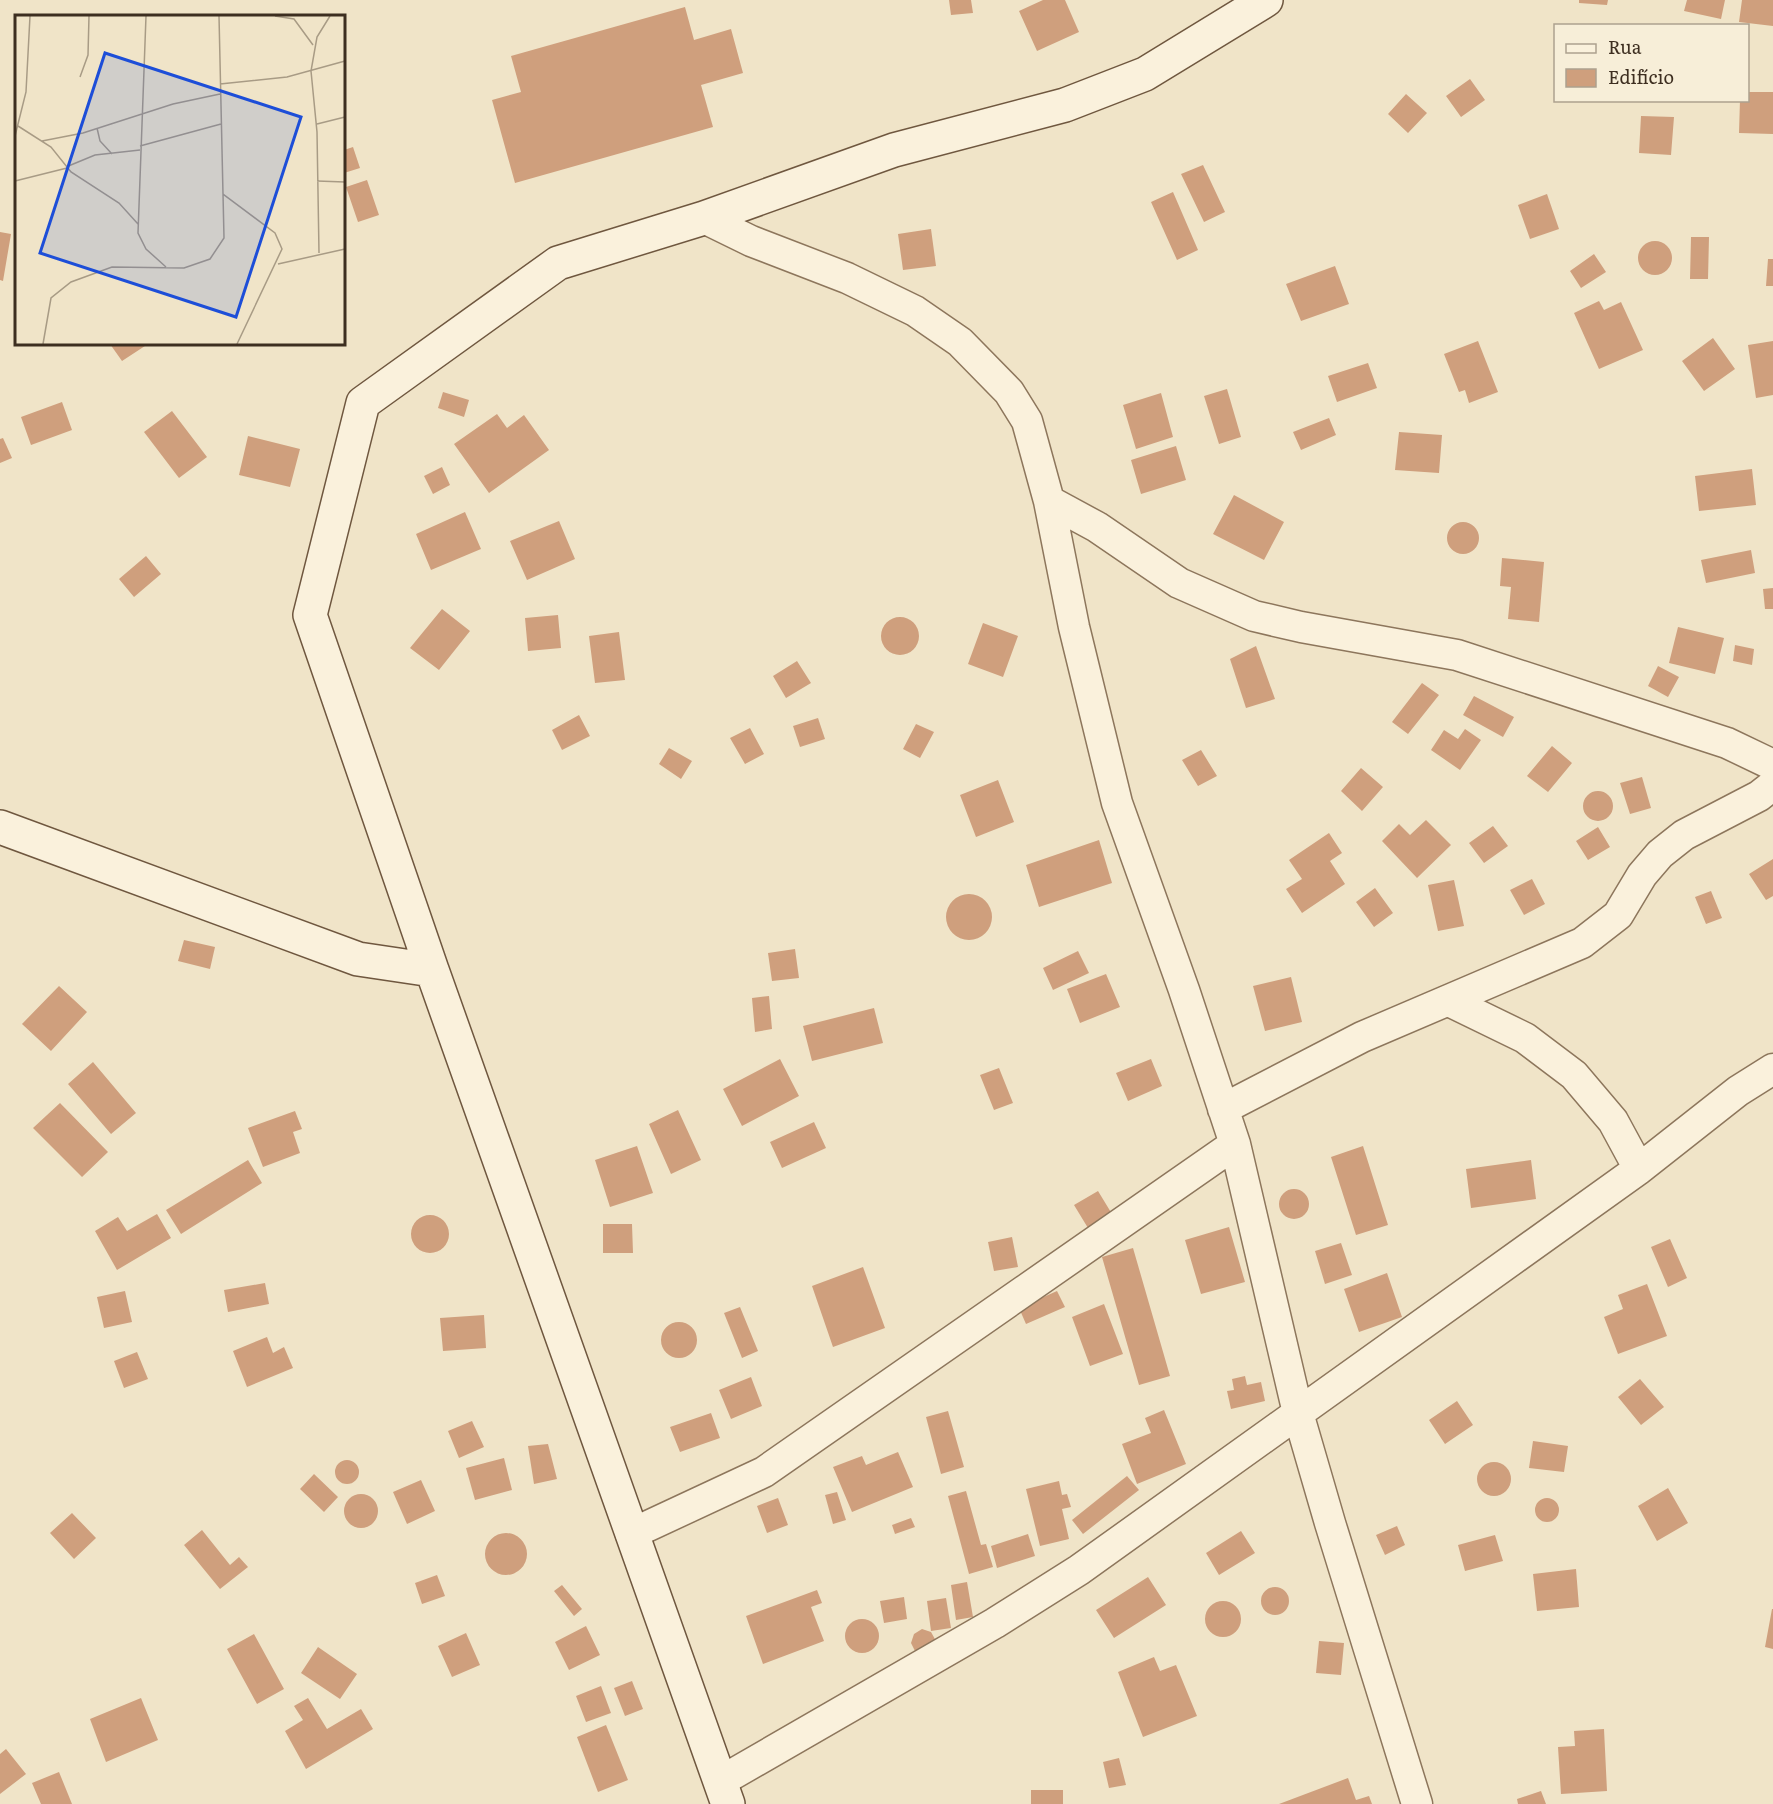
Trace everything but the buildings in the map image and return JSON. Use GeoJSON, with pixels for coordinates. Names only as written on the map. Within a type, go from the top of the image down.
{"type":"FeatureCollection","features":[{"type":"Feature","properties":{"kind":"street"},"geometry":{"type":"LineString","coordinates":[[1266,0],[1155,69],[1065,105],[894,150],[704,218],[558,263],[363,403],[310,615],[432,970],[724,1793],[1079,1570],[1639,1169],[1738,1091],[1773,1069]]}},
{"type":"Feature","properties":{"kind":"street"},"geometry":{"type":"LineString","coordinates":[[704,218],[751,241],[847,278],[915,311],[960,342],[1009,392],[1027,421],[1049,501],[1074,627],[1117,803],[1184,990],[1235,1144],[1298,1413],[1336,1545],[1417,1804]]}},
{"type":"Feature","properties":{"kind":"street"},"geometry":{"type":"LineString","coordinates":[[1049,501],[1097,527],[1179,583],[1254,616],[1301,627],[1457,655],[1727,743],[1773,765]]}},
{"type":"Feature","properties":{"kind":"street"},"geometry":{"type":"LineString","coordinates":[[1223,1109],[1362,1037],[1582,944],[1618,915],[1642,875],[1660,854],[1684,835],[1759,796],[1773,785]]}},
{"type":"Feature","properties":{"kind":"street"},"geometry":{"type":"LineString","coordinates":[[0,827],[358,959],[432,970]]}},
{"type":"Feature","properties":{"kind":"street"},"geometry":{"type":"LineString","coordinates":[[1449,1001],[1525,1038],[1574,1075],[1613,1121],[1639,1169]]}},
{"type":"Feature","properties":{"kind":"street"},"geometry":{"type":"LineString","coordinates":[[632,1534],[764,1472],[1235,1144]]}}]}
